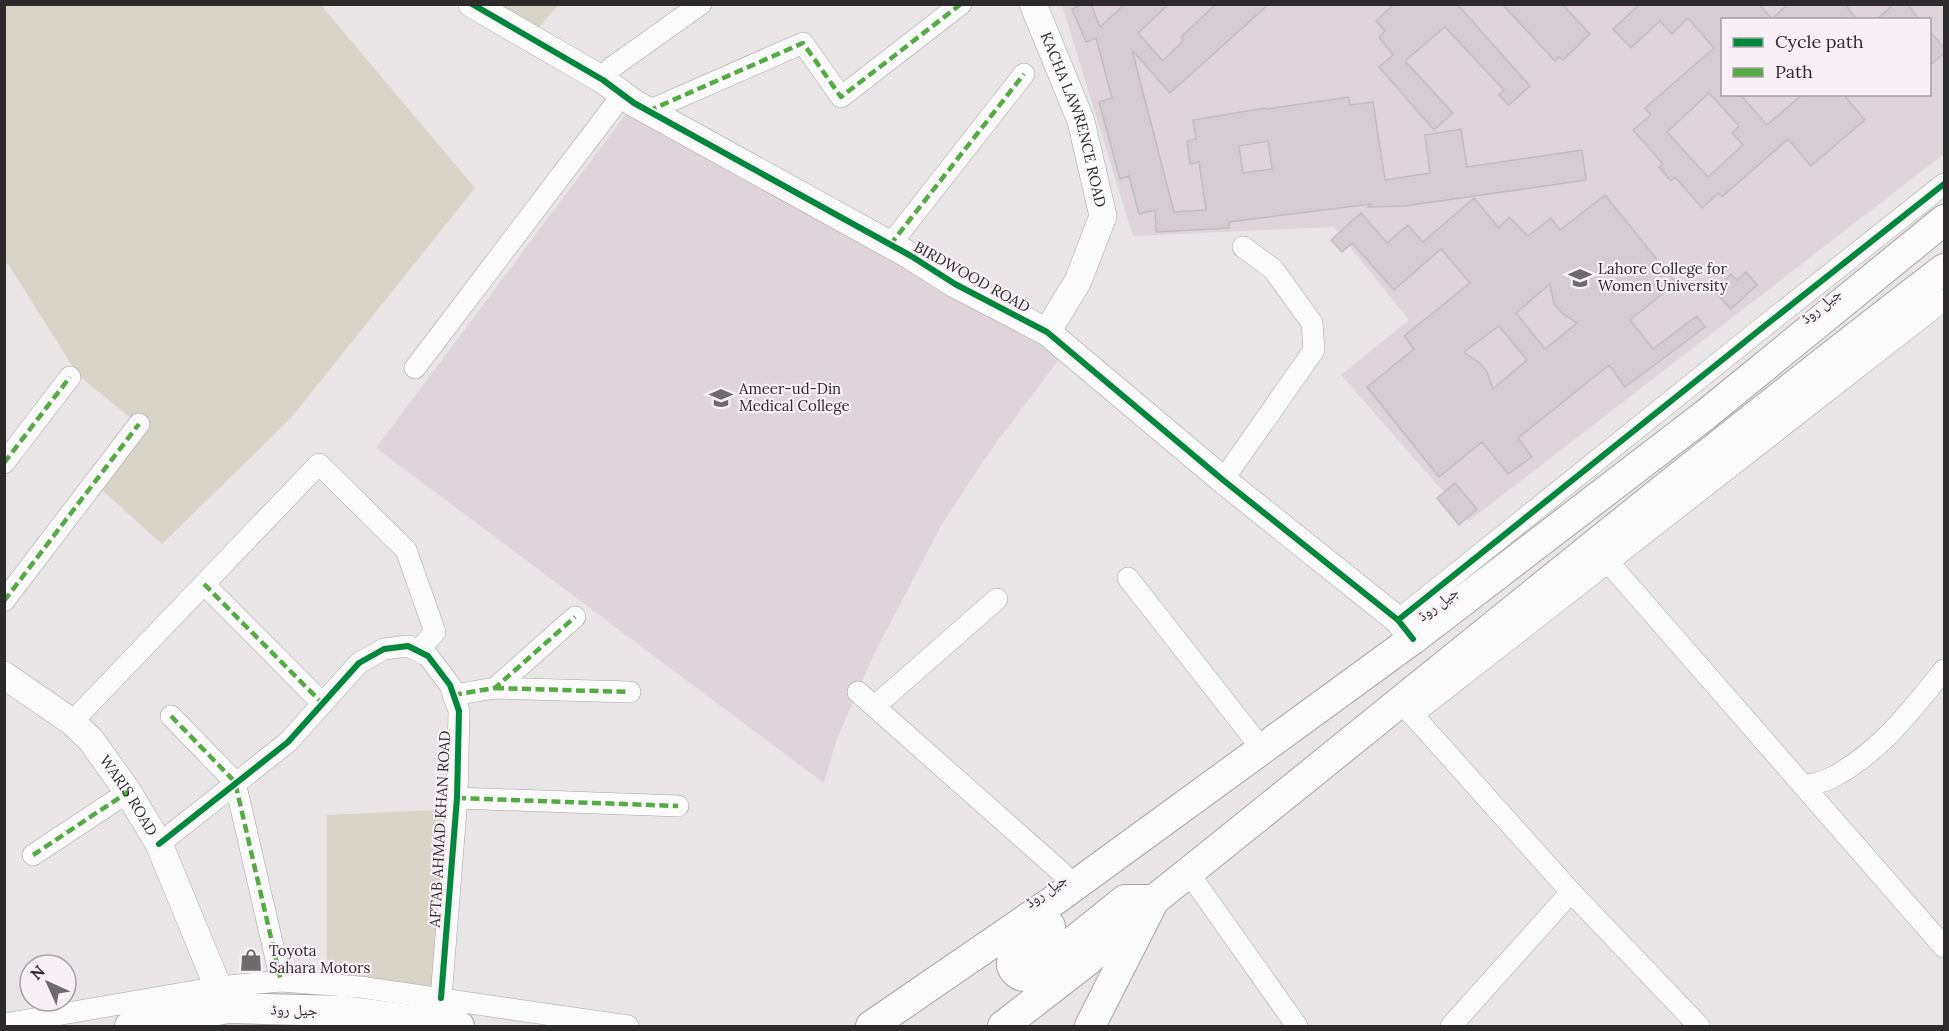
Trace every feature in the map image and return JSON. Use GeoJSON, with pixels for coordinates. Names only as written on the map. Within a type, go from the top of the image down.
{"type":"FeatureCollection","features":[{"type":"Feature","properties":{"kind":"main road","name":"جیل روڈ"},"geometry":{"type":"LineString","coordinates":[[871,1026],[1074,887],[1262,749],[1405,630],[1705,415],[1944,220]]}},
{"type":"Feature","properties":{"kind":"main road"},"geometry":{"type":"LineString","coordinates":[[1003,1026],[1087,961],[1188,872],[1406,708],[1584,551],[1944,269]]}},
{"type":"Feature","properties":{"kind":"main road"},"geometry":{"type":"LineString","coordinates":[[1153,828],[1137,858],[1018,950],[1012,963],[1013,969],[1019,975],[1033,974],[1125,900],[1154,900]]}},
{"type":"Feature","properties":{"kind":"main road"},"geometry":{"type":"LineString","coordinates":[[1090,1026],[1154,900]]}},
{"type":"Feature","properties":{"kind":"main road","name":"جیل روڈ"},"geometry":{"type":"LineString","coordinates":[[130,1026],[228,1008],[344,1011],[459,1026]]}},
{"type":"Feature","properties":{"kind":"street","name":"BIRDWOOD ROAD"},"geometry":{"type":"LineString","coordinates":[[472,4],[613,87],[648,111],[890,245],[955,284],[1047,332],[1405,630]]}},
{"type":"Feature","properties":{"kind":"street"},"geometry":{"type":"LineString","coordinates":[[415,368],[613,87],[612,68],[701,4]]}},
{"type":"Feature","properties":{"kind":"street"},"geometry":{"type":"LineString","coordinates":[[648,111],[803,43],[841,97],[961,4]]}},
{"type":"Feature","properties":{"kind":"street","name":"KACHA LAWRENCE ROAD"},"geometry":{"type":"LineString","coordinates":[[1033,4],[1081,121],[1103,216],[1078,281],[1047,332]]}},
{"type":"Feature","properties":{"kind":"street"},"geometry":{"type":"LineString","coordinates":[[890,245],[1024,74]]}},
{"type":"Feature","properties":{"kind":"street"},"geometry":{"type":"LineString","coordinates":[[1405,630],[1845,262],[1944,184]]}},
{"type":"Feature","properties":{"kind":"street"},"geometry":{"type":"LineString","coordinates":[[1223,480],[1314,350],[1312,323],[1273,269],[1243,247]]}},
{"type":"Feature","properties":{"kind":"street"},"geometry":{"type":"LineString","coordinates":[[1845,262],[1864,286]]}},
{"type":"Feature","properties":{"kind":"street"},"geometry":{"type":"LineString","coordinates":[[1699,1026],[1571,892],[1406,708],[1608,563],[1944,300]]}},
{"type":"Feature","properties":{"kind":"street"},"geometry":{"type":"LineString","coordinates":[[4,463],[70,377]]}},
{"type":"Feature","properties":{"kind":"street"},"geometry":{"type":"LineString","coordinates":[[4,601],[139,424]]}},
{"type":"Feature","properties":{"kind":"street"},"geometry":{"type":"LineString","coordinates":[[72,722],[319,464],[406,550],[435,632],[417,651],[408,646],[384,649],[359,663],[288,742],[159,844]]}},
{"type":"Feature","properties":{"kind":"street"},"geometry":{"type":"LineString","coordinates":[[1608,563],[1944,947]]}},
{"type":"Feature","properties":{"kind":"street"},"geometry":{"type":"LineString","coordinates":[[1128,578],[1262,749]]}},
{"type":"Feature","properties":{"kind":"street"},"geometry":{"type":"LineString","coordinates":[[204,585],[322,703]]}},
{"type":"Feature","properties":{"kind":"street"},"geometry":{"type":"LineString","coordinates":[[875,706],[997,599]]}},
{"type":"Feature","properties":{"kind":"street"},"geometry":{"type":"LineString","coordinates":[[495,688],[575,617]]}},
{"type":"Feature","properties":{"kind":"street","name":"AFTAB AHMAD KHAN ROAD"},"geometry":{"type":"LineString","coordinates":[[417,651],[428,656],[450,685],[459,711],[457,798],[441,998]]}},
{"type":"Feature","properties":{"kind":"street"},"geometry":{"type":"LineString","coordinates":[[1804,786],[1829,779],[1861,759],[1901,724],[1944,670]]}},
{"type":"Feature","properties":{"kind":"street","name":"WARIS ROAD"},"geometry":{"type":"LineString","coordinates":[[4,675],[72,722],[91,740],[128,792],[159,844],[218,987]]}},
{"type":"Feature","properties":{"kind":"street"},"geometry":{"type":"LineString","coordinates":[[453,695],[495,688],[630,692]]}},
{"type":"Feature","properties":{"kind":"street"},"geometry":{"type":"LineString","coordinates":[[858,692],[1060,871],[1074,887]]}},
{"type":"Feature","properties":{"kind":"street"},"geometry":{"type":"LineString","coordinates":[[171,716],[236,782],[281,981]]}},
{"type":"Feature","properties":{"kind":"street"},"geometry":{"type":"LineString","coordinates":[[33,855],[128,792]]}},
{"type":"Feature","properties":{"kind":"street"},"geometry":{"type":"LineString","coordinates":[[457,798],[678,806]]}},
{"type":"Feature","properties":{"kind":"street"},"geometry":{"type":"LineString","coordinates":[[1188,872],[1297,1026]]}},
{"type":"Feature","properties":{"kind":"street"},"geometry":{"type":"LineString","coordinates":[[1451,1026],[1571,892]]}},
{"type":"Feature","properties":{"kind":"street"},"geometry":{"type":"LineString","coordinates":[[4,1024],[218,987],[281,981],[360,987],[628,1026]]}},
{"type":"Feature","properties":{"kind":"shaded area"},"geometry":{"type":"Polygon","coordinates":[[[4,5],[321,5],[475,188],[291,418],[162,544],[94,483],[138,424],[78,375],[8,264],[5,264],[4,5]]]}},
{"type":"Feature","properties":{"kind":"shaded area"},"geometry":{"type":"Polygon","coordinates":[[[489,5],[558,5],[535,32],[489,5]]]}},
{"type":"Feature","properties":{"kind":"shaded area","name":"Lahore College for Women University"},"geometry":{"type":"Polygon","coordinates":[[[1062,5],[1944,5],[1944,154],[1469,521],[1341,375],[1409,320],[1334,227],[1133,236],[1062,5]]]}},
{"type":"Feature","properties":{"kind":"shaded area","name":"Ameer-ud-Din Medical College"},"geometry":{"type":"Polygon","coordinates":[[[634,103],[1067,349],[990,451],[942,524],[875,652],[836,741],[824,783],[376,448],[634,103]]]}},
{"type":"Feature","properties":{"kind":"shaded area"},"geometry":{"type":"Polygon","coordinates":[[[456,809],[438,994],[351,975],[327,977],[327,815],[456,809]]]}},
{"type":"Feature","properties":{"kind":"building"},"geometry":{"type":"Polygon","coordinates":[[[1083,4],[1091,4],[1100,27],[1125,4],[1169,4],[1138,33],[1163,61],[1184,40],[1181,37],[1216,4],[1269,4],[1170,93],[1132,50],[1174,212],[1206,210],[1199,162],[1190,164],[1187,141],[1196,139],[1193,120],[1349,97],[1350,105],[1373,102],[1385,180],[1430,173],[1425,135],[1461,129],[1467,167],[1582,150],[1586,180],[1405,206],[1368,207],[1371,204],[1229,222],[1229,228],[1156,232],[1155,210],[1139,214],[1129,176],[1120,179],[1099,102],[1112,98],[1096,38],[1086,42],[1072,9],[1083,4]],[[1268,141],[1239,146],[1243,173],[1272,169],[1268,141]]]}},
{"type":"Feature","properties":{"kind":"building"},"geometry":{"type":"Polygon","coordinates":[[[1394,4],[1457,4],[1530,86],[1509,105],[1499,95],[1504,90],[1445,27],[1405,61],[1453,113],[1434,130],[1379,67],[1393,55],[1379,37],[1385,31],[1376,21],[1394,4]]]}},
{"type":"Feature","properties":{"kind":"building"},"geometry":{"type":"Polygon","coordinates":[[[1502,4],[1562,4],[1590,34],[1563,60],[1559,57],[1555,61],[1502,4]]]}},
{"type":"Feature","properties":{"kind":"building"},"geometry":{"type":"Polygon","coordinates":[[[1640,4],[1759,4],[1771,18],[1721,18],[1721,96],[1742,96],[1767,125],[1801,96],[1845,96],[1865,120],[1811,166],[1788,139],[1722,197],[1719,193],[1702,208],[1675,177],[1671,181],[1659,167],[1663,164],[1633,130],[1651,115],[1645,108],[1714,48],[1688,18],[1672,34],[1660,21],[1631,48],[1613,29],[1640,4]],[[1709,93],[1667,132],[1708,177],[1743,145],[1732,133],[1739,126],[1709,93]]]}},
{"type":"Feature","properties":{"kind":"building"},"geometry":{"type":"Polygon","coordinates":[[[1788,4],[1845,4],[1856,18],[1773,18],[1788,4]]]}},
{"type":"Feature","properties":{"kind":"building"},"geometry":{"type":"Polygon","coordinates":[[[1894,4],[1907,4],[1918,18],[1878,18],[1894,4]]]}},
{"type":"Feature","properties":{"kind":"building"},"geometry":{"type":"Polygon","coordinates":[[[1931,32],[1944,48],[1944,53],[1931,64],[1931,32]]]}},
{"type":"Feature","properties":{"kind":"building"},"geometry":{"type":"Polygon","coordinates":[[[1605,195],[1676,283],[1630,320],[1653,349],[1697,316],[1705,327],[1625,387],[1609,365],[1518,438],[1532,457],[1508,474],[1482,442],[1439,477],[1367,387],[1414,349],[1404,336],[1470,283],[1441,249],[1394,290],[1352,243],[1342,252],[1331,240],[1361,213],[1387,243],[1408,225],[1423,242],[1474,198],[1499,228],[1509,217],[1528,236],[1551,218],[1560,230],[1605,195]],[[1550,284],[1516,313],[1545,349],[1577,323],[1563,314],[1554,304],[1550,284]],[[1499,326],[1464,352],[1481,364],[1487,372],[1493,389],[1527,360],[1499,326]]]}},
{"type":"Feature","properties":{"kind":"building"},"geometry":{"type":"Polygon","coordinates":[[[1746,272],[1757,285],[1731,309],[1714,291],[1731,274],[1737,280],[1746,272]]]}},
{"type":"Feature","properties":{"kind":"building"},"geometry":{"type":"Polygon","coordinates":[[[1455,483],[1477,509],[1459,525],[1437,498],[1455,483]]]}},
{"type":"Feature","properties":{"kind":"marked path"},"geometry":{"type":"LineString","coordinates":[[648,111],[803,43],[841,97],[961,4]]}},
{"type":"Feature","properties":{"kind":"marked path"},"geometry":{"type":"LineString","coordinates":[[890,245],[1024,74]]}},
{"type":"Feature","properties":{"kind":"marked path"},"geometry":{"type":"LineString","coordinates":[[4,463],[70,377]]}},
{"type":"Feature","properties":{"kind":"marked path"},"geometry":{"type":"LineString","coordinates":[[4,601],[139,424]]}},
{"type":"Feature","properties":{"kind":"marked path"},"geometry":{"type":"LineString","coordinates":[[204,584],[322,703]]}},
{"type":"Feature","properties":{"kind":"marked path"},"geometry":{"type":"LineString","coordinates":[[453,695],[495,688],[575,617]]}},
{"type":"Feature","properties":{"kind":"marked path"},"geometry":{"type":"LineString","coordinates":[[495,688],[630,692]]}},
{"type":"Feature","properties":{"kind":"marked path"},"geometry":{"type":"LineString","coordinates":[[171,716],[235,782],[281,981]]}},
{"type":"Feature","properties":{"kind":"marked path"},"geometry":{"type":"LineString","coordinates":[[33,855],[128,792]]}},
{"type":"Feature","properties":{"kind":"marked path"},"geometry":{"type":"LineString","coordinates":[[457,798],[678,806]]}},
{"type":"Feature","properties":{"kind":"cycle path"},"geometry":{"type":"LineString","coordinates":[[472,4],[603,80],[634,103],[911,256],[955,284],[1047,332],[1223,480],[1398,620],[1413,639]]}},
{"type":"Feature","properties":{"kind":"cycle path"},"geometry":{"type":"LineString","coordinates":[[1398,620],[1944,184]]}},
{"type":"Feature","properties":{"kind":"cycle path"},"geometry":{"type":"LineString","coordinates":[[159,844],[288,742],[359,663],[384,649],[408,646],[428,656],[450,685],[459,711],[457,798],[441,998]]}},
{"type":"Feature","properties":{"kind":"place","name":"Lahore College for Women University"},"geometry":{"type":"Point","coordinates":[1580,278]}},
{"type":"Feature","properties":{"kind":"place","name":"Ameer-ud-Din Medical College"},"geometry":{"type":"Point","coordinates":[721,398]}},
{"type":"Feature","properties":{"kind":"place","name":"Toyota Sahara Motors"},"geometry":{"type":"Point","coordinates":[251,960]}}]}
